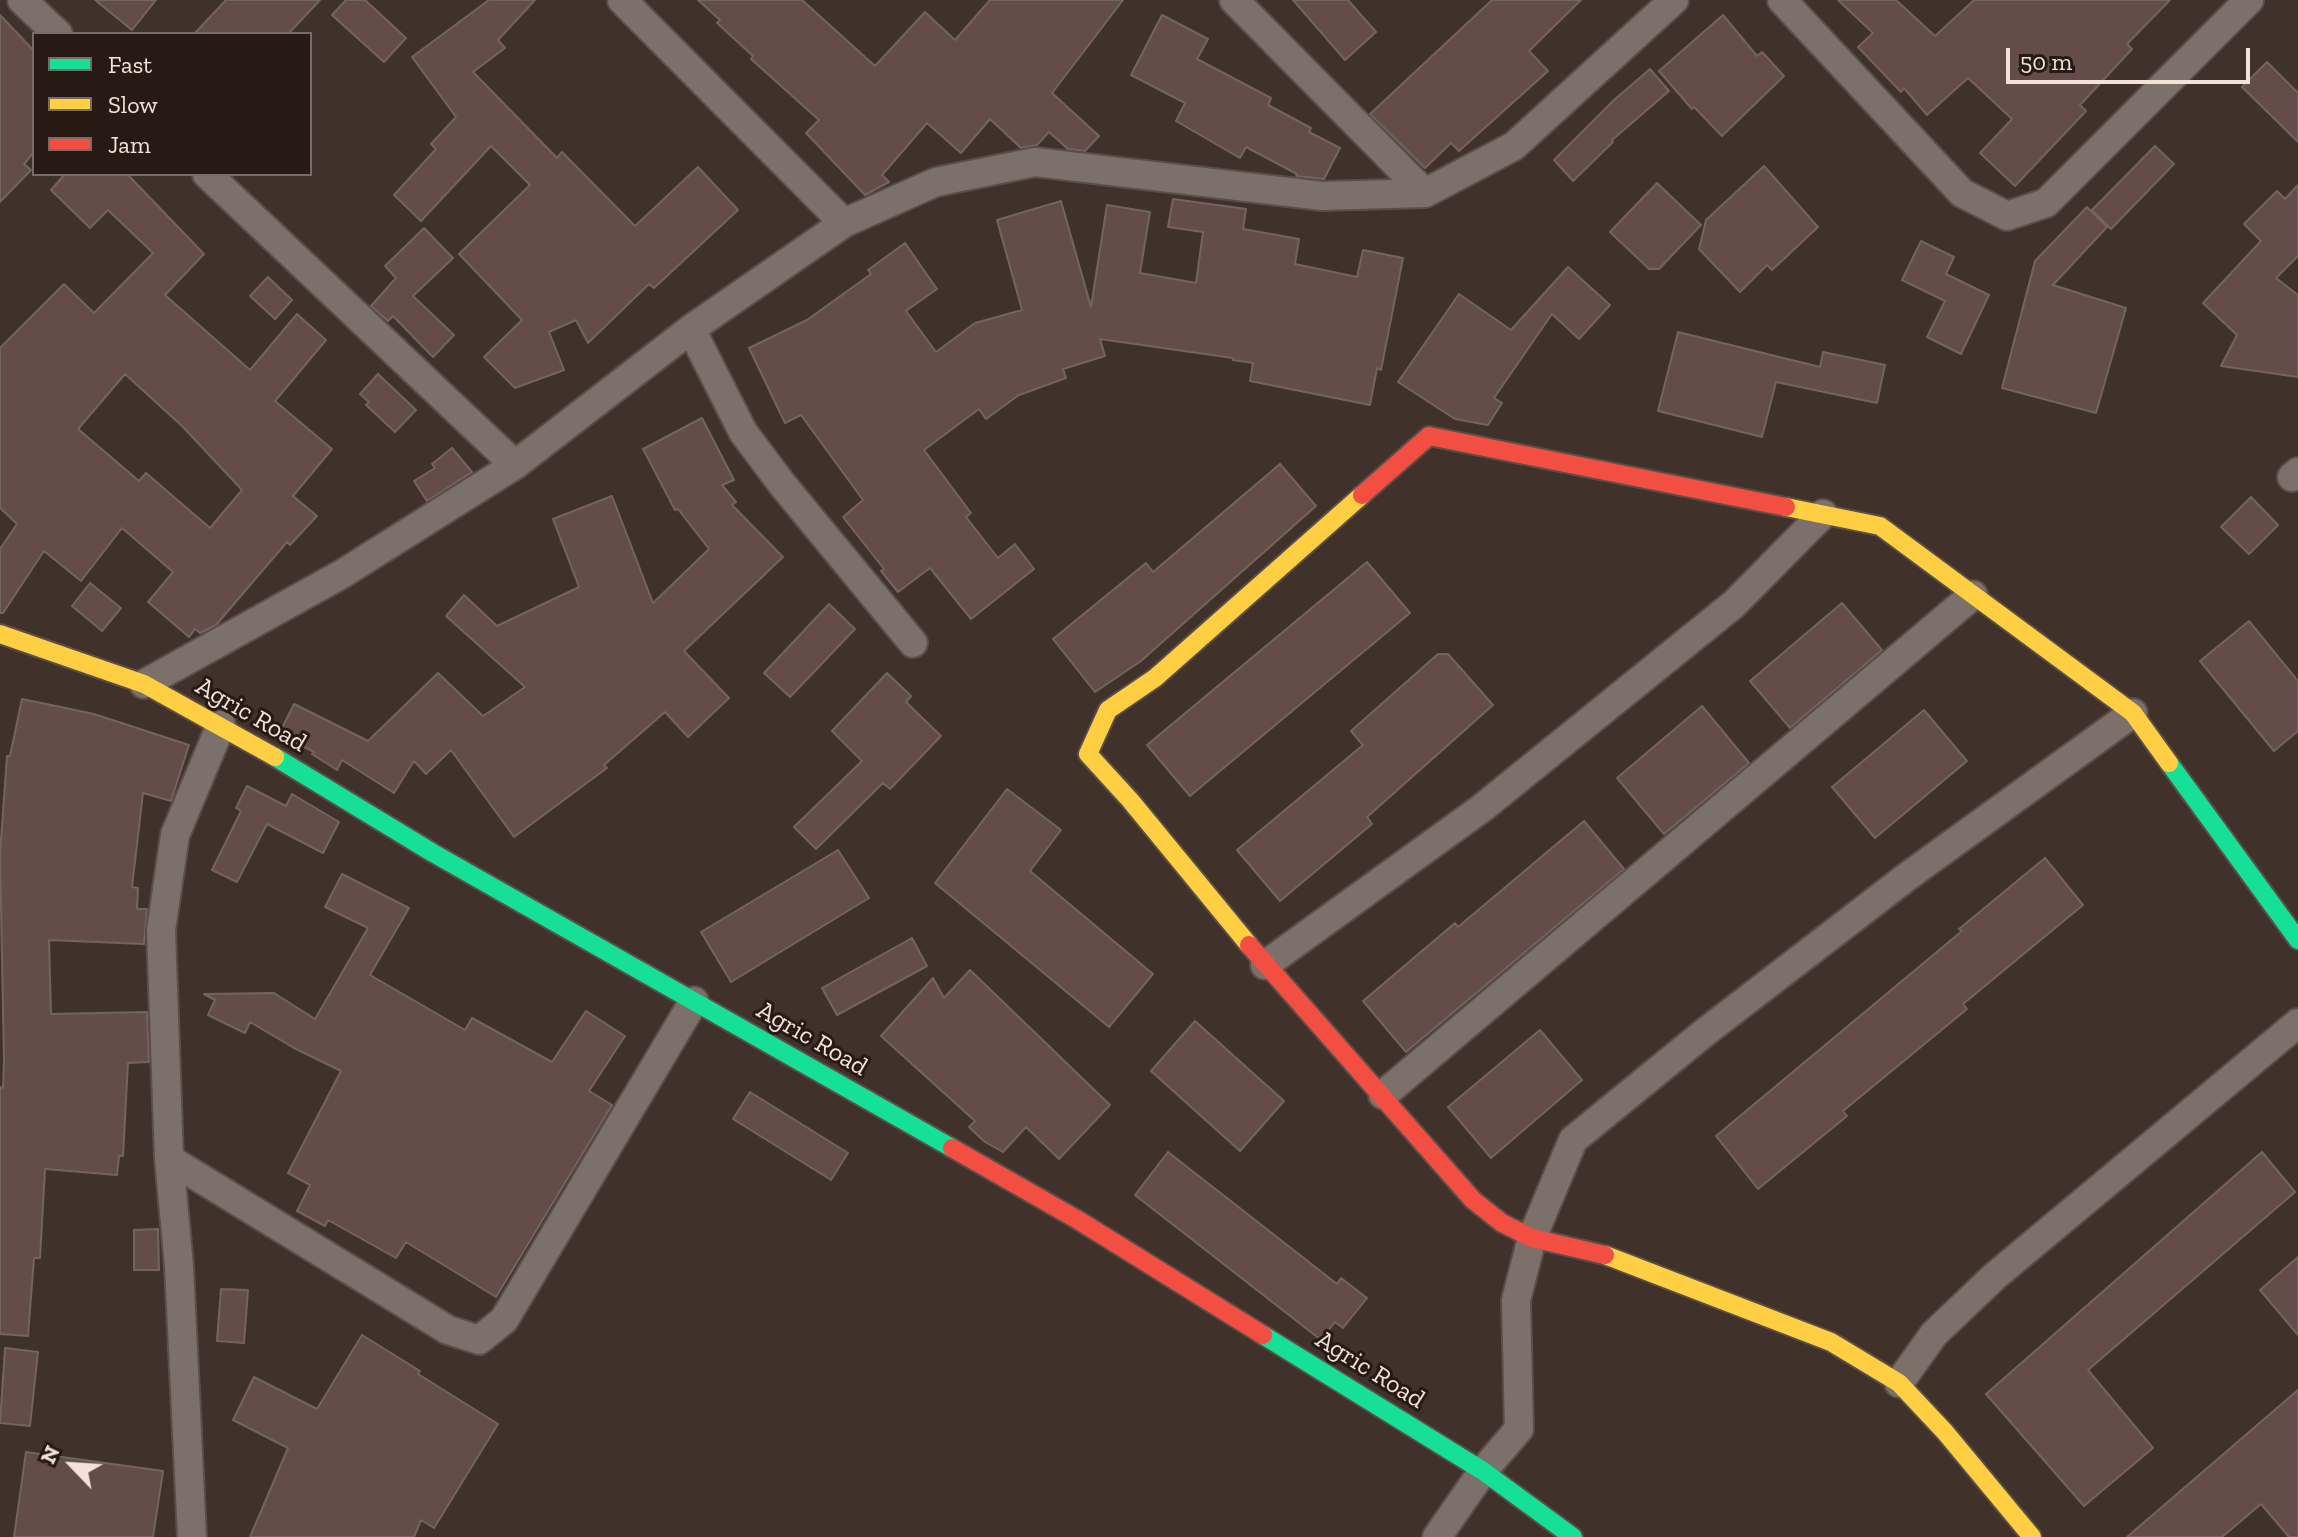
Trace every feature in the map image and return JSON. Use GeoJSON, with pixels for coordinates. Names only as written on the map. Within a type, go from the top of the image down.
{"type":"FeatureCollection","features":[{"type":"Feature","properties":{"kind":"street"},"geometry":{"type":"LineString","coordinates":[[22,0],[56,32]]}},
{"type":"Feature","properties":{"kind":"street"},"geometry":{"type":"LineString","coordinates":[[622,0],[844,223]]}},
{"type":"Feature","properties":{"kind":"street"},"geometry":{"type":"LineString","coordinates":[[1234,0],[1425,193]]}},
{"type":"Feature","properties":{"kind":"street"},"geometry":{"type":"LineString","coordinates":[[144,684],[342,574],[515,465],[691,329],[844,223],[936,182],[1035,162],[1322,196],[1425,193],[1514,146],[1674,0]]}},
{"type":"Feature","properties":{"kind":"street"},"geometry":{"type":"LineString","coordinates":[[1782,0],[1962,193],[2007,216],[2046,203],[2249,0]]}},
{"type":"Feature","properties":{"kind":"street"},"geometry":{"type":"LineString","coordinates":[[209,176],[515,465]]}},
{"type":"Feature","properties":{"kind":"street"},"geometry":{"type":"LineString","coordinates":[[691,329],[743,432],[913,643]]}},
{"type":"Feature","properties":{"kind":"street"},"geometry":{"type":"LineString","coordinates":[[2032,1537],[1945,1432],[1899,1383],[1831,1342],[1597,1252],[1532,1238],[1502,1223],[1473,1200],[1265,965],[1130,800],[1088,754],[1108,710],[1155,678],[1429,436],[1880,526],[2133,713],[2298,940]]}},
{"type":"Feature","properties":{"kind":"street"},"geometry":{"type":"LineString","coordinates":[[1265,965],[1494,798],[1734,604],[1823,514]]}},
{"type":"Feature","properties":{"kind":"street"},"geometry":{"type":"LineString","coordinates":[[1383,1095],[1973,595]]}},
{"type":"Feature","properties":{"kind":"street","name":"Agric Road"},"geometry":{"type":"LineString","coordinates":[[0,634],[144,684],[221,725],[433,853],[1078,1220],[1483,1471],[1573,1537]]}},
{"type":"Feature","properties":{"kind":"street"},"geometry":{"type":"LineString","coordinates":[[1437,1537],[1483,1471],[1519,1429],[1516,1300],[1532,1238],[1573,1140],[1704,1033],[1908,876],[2133,713]]}},
{"type":"Feature","properties":{"kind":"street"},"geometry":{"type":"LineString","coordinates":[[192,1537],[179,1266],[169,1159],[161,930],[175,835],[221,725]]}},
{"type":"Feature","properties":{"kind":"street"},"geometry":{"type":"LineString","coordinates":[[169,1159],[448,1330],[479,1340],[504,1320],[694,1001]]}},
{"type":"Feature","properties":{"kind":"street"},"geometry":{"type":"LineString","coordinates":[[1899,1383],[1934,1334],[1995,1276],[2298,1023]]}},
{"type":"Feature","properties":{"kind":"building"},"geometry":{"type":"Polygon","coordinates":[[[95,0],[156,0],[132,30],[95,0]]]}},
{"type":"Feature","properties":{"kind":"building"},"geometry":{"type":"Polygon","coordinates":[[[226,0],[320,0],[290,32],[196,32],[226,0]]]}},
{"type":"Feature","properties":{"kind":"building"},"geometry":{"type":"Polygon","coordinates":[[[346,0],[365,0],[406,38],[384,62],[332,15],[346,0]]]}},
{"type":"Feature","properties":{"kind":"building"},"geometry":{"type":"Polygon","coordinates":[[[489,0],[535,0],[498,40],[505,48],[473,72],[557,158],[562,152],[635,226],[698,167],[738,210],[654,288],[649,284],[588,343],[576,320],[549,332],[564,370],[515,388],[484,357],[522,320],[459,254],[530,185],[491,146],[421,221],[394,195],[436,149],[431,144],[456,117],[412,57],[489,0]]]}},
{"type":"Feature","properties":{"kind":"building"},"geometry":{"type":"Polygon","coordinates":[[[698,0],[802,0],[875,66],[925,12],[955,40],[990,0],[1123,0],[1052,93],[1099,136],[1085,151],[1068,149],[1049,132],[1037,145],[1021,148],[990,119],[961,153],[927,123],[882,175],[889,182],[865,195],[806,133],[819,120],[751,59],[753,56],[717,23],[720,20],[698,0]]]}},
{"type":"Feature","properties":{"kind":"building"},"geometry":{"type":"Polygon","coordinates":[[[1293,0],[1348,0],[1376,32],[1345,60],[1293,0]]]}},
{"type":"Feature","properties":{"kind":"building"},"geometry":{"type":"Polygon","coordinates":[[[1492,0],[1581,0],[1529,51],[1548,71],[1459,151],[1451,143],[1425,168],[1370,114],[1492,0]]]}},
{"type":"Feature","properties":{"kind":"building"},"geometry":{"type":"Polygon","coordinates":[[[1838,0],[1896,0],[1935,36],[1974,0],[2170,0],[2127,44],[2132,49],[2080,105],[2086,111],[2015,186],[1980,153],[2012,119],[1968,78],[1927,115],[1904,88],[1901,92],[1858,47],[1873,33],[1838,0]]]}},
{"type":"Feature","properties":{"kind":"building"},"geometry":{"type":"Polygon","coordinates":[[[0,15],[32,49],[32,154],[24,164],[31,170],[0,202],[0,15]]]}},
{"type":"Feature","properties":{"kind":"building"},"geometry":{"type":"Polygon","coordinates":[[[1162,15],[1208,39],[1197,59],[1271,98],[1268,105],[1340,148],[1324,179],[1296,176],[1246,147],[1240,158],[1176,121],[1185,103],[1131,75],[1162,15]]]}},
{"type":"Feature","properties":{"kind":"building"},"geometry":{"type":"Polygon","coordinates":[[[1723,15],[1757,56],[1762,52],[1784,76],[1722,136],[1694,107],[1692,109],[1659,71],[1723,15]]]}},
{"type":"Feature","properties":{"kind":"building"},"geometry":{"type":"Polygon","coordinates":[[[2267,62],[2298,93],[2298,142],[2242,87],[2267,62]]]}},
{"type":"Feature","properties":{"kind":"building"},"geometry":{"type":"Polygon","coordinates":[[[1650,69],[1669,91],[1612,140],[1573,181],[1554,160],[1650,69]]]}},
{"type":"Feature","properties":{"kind":"building"},"geometry":{"type":"Polygon","coordinates":[[[2155,146],[2174,164],[2111,229],[2092,210],[2155,146]]]}},
{"type":"Feature","properties":{"kind":"building"},"geometry":{"type":"Polygon","coordinates":[[[1764,166],[1818,227],[1772,270],[1767,265],[1740,292],[1699,249],[1706,220],[1764,166]]]}},
{"type":"Feature","properties":{"kind":"building"},"geometry":{"type":"Polygon","coordinates":[[[63,176],[129,176],[204,254],[165,295],[250,370],[297,314],[326,340],[275,401],[332,449],[293,496],[317,516],[290,545],[287,542],[216,625],[200,633],[195,629],[189,637],[148,602],[173,572],[122,528],[81,581],[44,551],[3,613],[0,613],[0,549],[17,524],[0,508],[0,348],[64,284],[94,313],[153,253],[108,210],[90,228],[51,190],[63,176]],[[125,374],[78,429],[139,481],[146,473],[210,528],[242,490],[182,426],[125,374]]]}},
{"type":"Feature","properties":{"kind":"building"},"geometry":{"type":"Polygon","coordinates":[[[1657,183],[1701,225],[1659,269],[1649,269],[1610,232],[1657,183]]]}},
{"type":"Feature","properties":{"kind":"building"},"geometry":{"type":"Polygon","coordinates":[[[2298,185],[2298,256],[2276,278],[2298,295],[2298,377],[2221,366],[2237,335],[2203,303],[2261,241],[2244,224],[2277,191],[2285,199],[2298,185]]]}},
{"type":"Feature","properties":{"kind":"building"},"geometry":{"type":"Polygon","coordinates":[[[1173,199],[1246,209],[1243,229],[1299,239],[1295,264],[1357,277],[1363,250],[1403,258],[1381,370],[1377,368],[1370,405],[1250,381],[1253,363],[1233,358],[1100,339],[1105,356],[1063,369],[1066,378],[1019,395],[986,419],[979,409],[924,450],[971,513],[966,517],[998,558],[1015,544],[1034,569],[971,619],[930,568],[898,592],[843,517],[863,500],[801,415],[785,423],[749,348],[807,320],[871,274],[868,270],[905,243],[937,289],[906,311],[936,352],[975,323],[1022,310],[997,220],[1061,201],[1091,307],[1107,205],[1150,212],[1140,273],[1196,283],[1203,232],[1168,227],[1173,199]]]}},
{"type":"Feature","properties":{"kind":"building"},"geometry":{"type":"Polygon","coordinates":[[[2087,207],[2107,227],[2053,285],[2126,308],[2096,413],[2002,388],[2035,261],[2087,207]]]}},
{"type":"Feature","properties":{"kind":"building"},"geometry":{"type":"Polygon","coordinates":[[[424,228],[453,258],[413,296],[454,335],[433,357],[393,316],[388,321],[371,306],[396,278],[385,266],[424,228]]]}},
{"type":"Feature","properties":{"kind":"building"},"geometry":{"type":"Polygon","coordinates":[[[1921,241],[1954,257],[1946,274],[1989,295],[1961,354],[1927,337],[1945,301],[1902,280],[1921,241]]]}},
{"type":"Feature","properties":{"kind":"building"},"geometry":{"type":"Polygon","coordinates":[[[1568,267],[1610,305],[1579,339],[1552,314],[1494,398],[1502,403],[1488,425],[1455,419],[1398,382],[1459,294],[1511,330],[1568,267]]]}},
{"type":"Feature","properties":{"kind":"building"},"geometry":{"type":"Polygon","coordinates":[[[268,277],[292,300],[275,319],[250,296],[268,277]]]}},
{"type":"Feature","properties":{"kind":"building"},"geometry":{"type":"Polygon","coordinates":[[[1678,332],[1820,367],[1823,352],[1885,365],[1877,403],[1776,382],[1762,437],[1658,411],[1678,332]]]}},
{"type":"Feature","properties":{"kind":"building"},"geometry":{"type":"Polygon","coordinates":[[[378,374],[416,410],[395,432],[366,405],[369,402],[360,394],[378,374]]]}},
{"type":"Feature","properties":{"kind":"building"},"geometry":{"type":"Polygon","coordinates":[[[702,418],[734,480],[722,485],[736,502],[732,505],[783,557],[684,651],[729,698],[688,737],[665,712],[604,765],[607,768],[514,837],[451,750],[426,774],[414,761],[394,793],[342,760],[337,770],[312,754],[314,752],[279,734],[294,704],[368,741],[438,673],[483,716],[525,687],[446,616],[464,595],[497,626],[579,587],[553,519],[612,496],[653,603],[709,549],[678,509],[675,510],[643,449],[702,418]]]}},
{"type":"Feature","properties":{"kind":"building"},"geometry":{"type":"Polygon","coordinates":[[[452,448],[472,472],[427,501],[414,481],[435,468],[432,464],[452,448]]]}},
{"type":"Feature","properties":{"kind":"building"},"geometry":{"type":"Polygon","coordinates":[[[1280,464],[1316,506],[1141,661],[1095,692],[1053,639],[1146,563],[1153,572],[1280,464]]]}},
{"type":"Feature","properties":{"kind":"building"},"geometry":{"type":"Polygon","coordinates":[[[2251,497],[2278,525],[2249,554],[2221,527],[2251,497]]]}},
{"type":"Feature","properties":{"kind":"building"},"geometry":{"type":"Polygon","coordinates":[[[1367,562],[1410,613],[1190,796],[1147,745],[1367,562]]]}},
{"type":"Feature","properties":{"kind":"building"},"geometry":{"type":"Polygon","coordinates":[[[90,583],[121,608],[102,631],[72,606],[90,583]]]}},
{"type":"Feature","properties":{"kind":"building"},"geometry":{"type":"Polygon","coordinates":[[[1842,603],[1882,650],[1790,728],[1750,681],[1842,603]]]}},
{"type":"Feature","properties":{"kind":"building"},"geometry":{"type":"Polygon","coordinates":[[[829,604],[855,629],[790,697],[764,673],[829,604]]]}},
{"type":"Feature","properties":{"kind":"building"},"geometry":{"type":"Polygon","coordinates":[[[2249,621],[2298,681],[2298,731],[2274,751],[2200,661],[2249,621]]]}},
{"type":"Feature","properties":{"kind":"building"},"geometry":{"type":"Polygon","coordinates":[[[1438,654],[1448,654],[1493,705],[1367,817],[1372,824],[1280,901],[1237,850],[1363,745],[1351,731],[1438,654]]]}},
{"type":"Feature","properties":{"kind":"building"},"geometry":{"type":"Polygon","coordinates":[[[887,673],[911,696],[906,702],[941,736],[890,789],[883,783],[816,849],[794,827],[862,761],[832,731],[887,673]]]}},
{"type":"Feature","properties":{"kind":"building"},"geometry":{"type":"Polygon","coordinates":[[[22,699],[94,714],[189,745],[171,801],[143,793],[132,887],[138,888],[137,909],[147,909],[144,944],[49,940],[51,1014],[147,1012],[149,1062],[128,1063],[123,1156],[119,1156],[117,1175],[45,1169],[40,1258],[34,1258],[28,1336],[0,1334],[0,1087],[3,1088],[4,1061],[0,854],[7,756],[10,756],[22,699]]]}},
{"type":"Feature","properties":{"kind":"building"},"geometry":{"type":"Polygon","coordinates":[[[1702,706],[1749,763],[1664,834],[1617,778],[1702,706]]]}},
{"type":"Feature","properties":{"kind":"building"},"geometry":{"type":"Polygon","coordinates":[[[1924,710],[1967,761],[1875,838],[1832,787],[1924,710]]]}},
{"type":"Feature","properties":{"kind":"building"},"geometry":{"type":"Polygon","coordinates":[[[247,786],[286,806],[292,794],[339,822],[323,853],[267,824],[237,882],[212,870],[241,811],[236,808],[247,786]]]}},
{"type":"Feature","properties":{"kind":"building"},"geometry":{"type":"Polygon","coordinates":[[[1007,789],[1061,830],[1030,871],[1153,974],[1109,1027],[935,883],[1007,789]]]}},
{"type":"Feature","properties":{"kind":"building"},"geometry":{"type":"Polygon","coordinates":[[[1584,821],[1624,869],[1406,1052],[1363,1001],[1455,923],[1458,927],[1584,821]]]}},
{"type":"Feature","properties":{"kind":"building"},"geometry":{"type":"Polygon","coordinates":[[[838,850],[869,898],[731,982],[701,932],[838,850]]]}},
{"type":"Feature","properties":{"kind":"building"},"geometry":{"type":"Polygon","coordinates":[[[2045,858],[2083,905],[1963,1004],[1967,1009],[1843,1111],[1847,1116],[1758,1189],[1716,1136],[2045,858]]]}},
{"type":"Feature","properties":{"kind":"building"},"geometry":{"type":"Polygon","coordinates":[[[342,874],[409,908],[370,975],[465,1030],[472,1018],[552,1062],[586,1011],[625,1036],[589,1091],[612,1105],[496,1297],[406,1242],[396,1258],[328,1220],[325,1226],[297,1211],[310,1185],[288,1173],[341,1071],[250,1022],[245,1033],[208,1015],[215,1000],[204,994],[274,993],[315,1019],[368,928],[325,907],[342,874]]]}},
{"type":"Feature","properties":{"kind":"building"},"geometry":{"type":"Polygon","coordinates":[[[912,938],[927,966],[837,1015],[822,988],[912,938]]]}},
{"type":"Feature","properties":{"kind":"building"},"geometry":{"type":"Polygon","coordinates":[[[970,970],[1110,1105],[1059,1159],[1026,1127],[1003,1152],[985,1142],[969,1127],[975,1121],[881,1036],[933,978],[944,998],[970,970]]]}},
{"type":"Feature","properties":{"kind":"building"},"geometry":{"type":"Polygon","coordinates":[[[1195,1021],[1284,1101],[1240,1151],[1151,1071],[1195,1021]]]}},
{"type":"Feature","properties":{"kind":"building"},"geometry":{"type":"Polygon","coordinates":[[[1540,1030],[1582,1080],[1491,1158],[1448,1107],[1540,1030]]]}},
{"type":"Feature","properties":{"kind":"building"},"geometry":{"type":"Polygon","coordinates":[[[750,1092],[848,1153],[831,1180],[733,1119],[750,1092]]]}},
{"type":"Feature","properties":{"kind":"building"},"geometry":{"type":"Polygon","coordinates":[[[1168,1152],[1337,1284],[1341,1278],[1367,1298],[1343,1328],[1335,1322],[1321,1340],[1135,1195],[1168,1152]]]}},
{"type":"Feature","properties":{"kind":"building"},"geometry":{"type":"Polygon","coordinates":[[[2262,1152],[2295,1192],[2088,1370],[2153,1448],[2084,1506],[1986,1394],[2262,1152]]]}},
{"type":"Feature","properties":{"kind":"building"},"geometry":{"type":"Polygon","coordinates":[[[158,1229],[159,1270],[134,1270],[134,1230],[158,1229]]]}},
{"type":"Feature","properties":{"kind":"building"},"geometry":{"type":"Polygon","coordinates":[[[2298,1257],[2298,1335],[2260,1290],[2298,1257]]]}},
{"type":"Feature","properties":{"kind":"building"},"geometry":{"type":"Polygon","coordinates":[[[221,1289],[248,1290],[244,1343],[217,1341],[221,1289]]]}},
{"type":"Feature","properties":{"kind":"building"},"geometry":{"type":"Polygon","coordinates":[[[362,1335],[498,1424],[434,1528],[421,1520],[414,1537],[250,1537],[288,1448],[233,1420],[254,1377],[317,1409],[362,1335]]]}},
{"type":"Feature","properties":{"kind":"building"},"geometry":{"type":"Polygon","coordinates":[[[5,1348],[38,1352],[30,1426],[0,1423],[5,1348]]]}},
{"type":"Feature","properties":{"kind":"building"},"geometry":{"type":"Polygon","coordinates":[[[2298,1390],[2298,1537],[2289,1537],[2261,1504],[2222,1537],[2127,1537],[2298,1390]]]}},
{"type":"Feature","properties":{"kind":"building"},"geometry":{"type":"Polygon","coordinates":[[[26,1452],[163,1471],[153,1537],[14,1537],[26,1452]]]}},
{"type":"Feature","properties":{"kind":"traffic: fast"},"geometry":{"type":"LineString","coordinates":[[275,757],[433,853],[952,1148]]}},
{"type":"Feature","properties":{"kind":"traffic: fast"},"geometry":{"type":"LineString","coordinates":[[2169,763],[2298,940]]}},
{"type":"Feature","properties":{"kind":"traffic: fast"},"geometry":{"type":"LineString","coordinates":[[1263,1335],[1483,1471],[1573,1537]]}},
{"type":"Feature","properties":{"kind":"traffic: slow"},"geometry":{"type":"LineString","coordinates":[[1249,945],[1130,800],[1088,754],[1108,710],[1155,678],[1362,495]]}},
{"type":"Feature","properties":{"kind":"traffic: slow"},"geometry":{"type":"LineString","coordinates":[[1786,507],[1880,526],[2133,713],[2169,763]]}},
{"type":"Feature","properties":{"kind":"traffic: slow"},"geometry":{"type":"LineString","coordinates":[[0,634],[144,684],[275,757]]}},
{"type":"Feature","properties":{"kind":"traffic: slow"},"geometry":{"type":"LineString","coordinates":[[1605,1255],[1831,1342],[1899,1383],[1945,1432],[2032,1537]]}},
{"type":"Feature","properties":{"kind":"traffic: jam"},"geometry":{"type":"LineString","coordinates":[[1362,495],[1429,436],[1786,507]]}},
{"type":"Feature","properties":{"kind":"traffic: jam"},"geometry":{"type":"LineString","coordinates":[[1249,945],[1473,1200],[1502,1223],[1532,1238],[1605,1255]]}},
{"type":"Feature","properties":{"kind":"traffic: jam"},"geometry":{"type":"LineString","coordinates":[[952,1148],[1078,1220],[1263,1335]]}}]}
